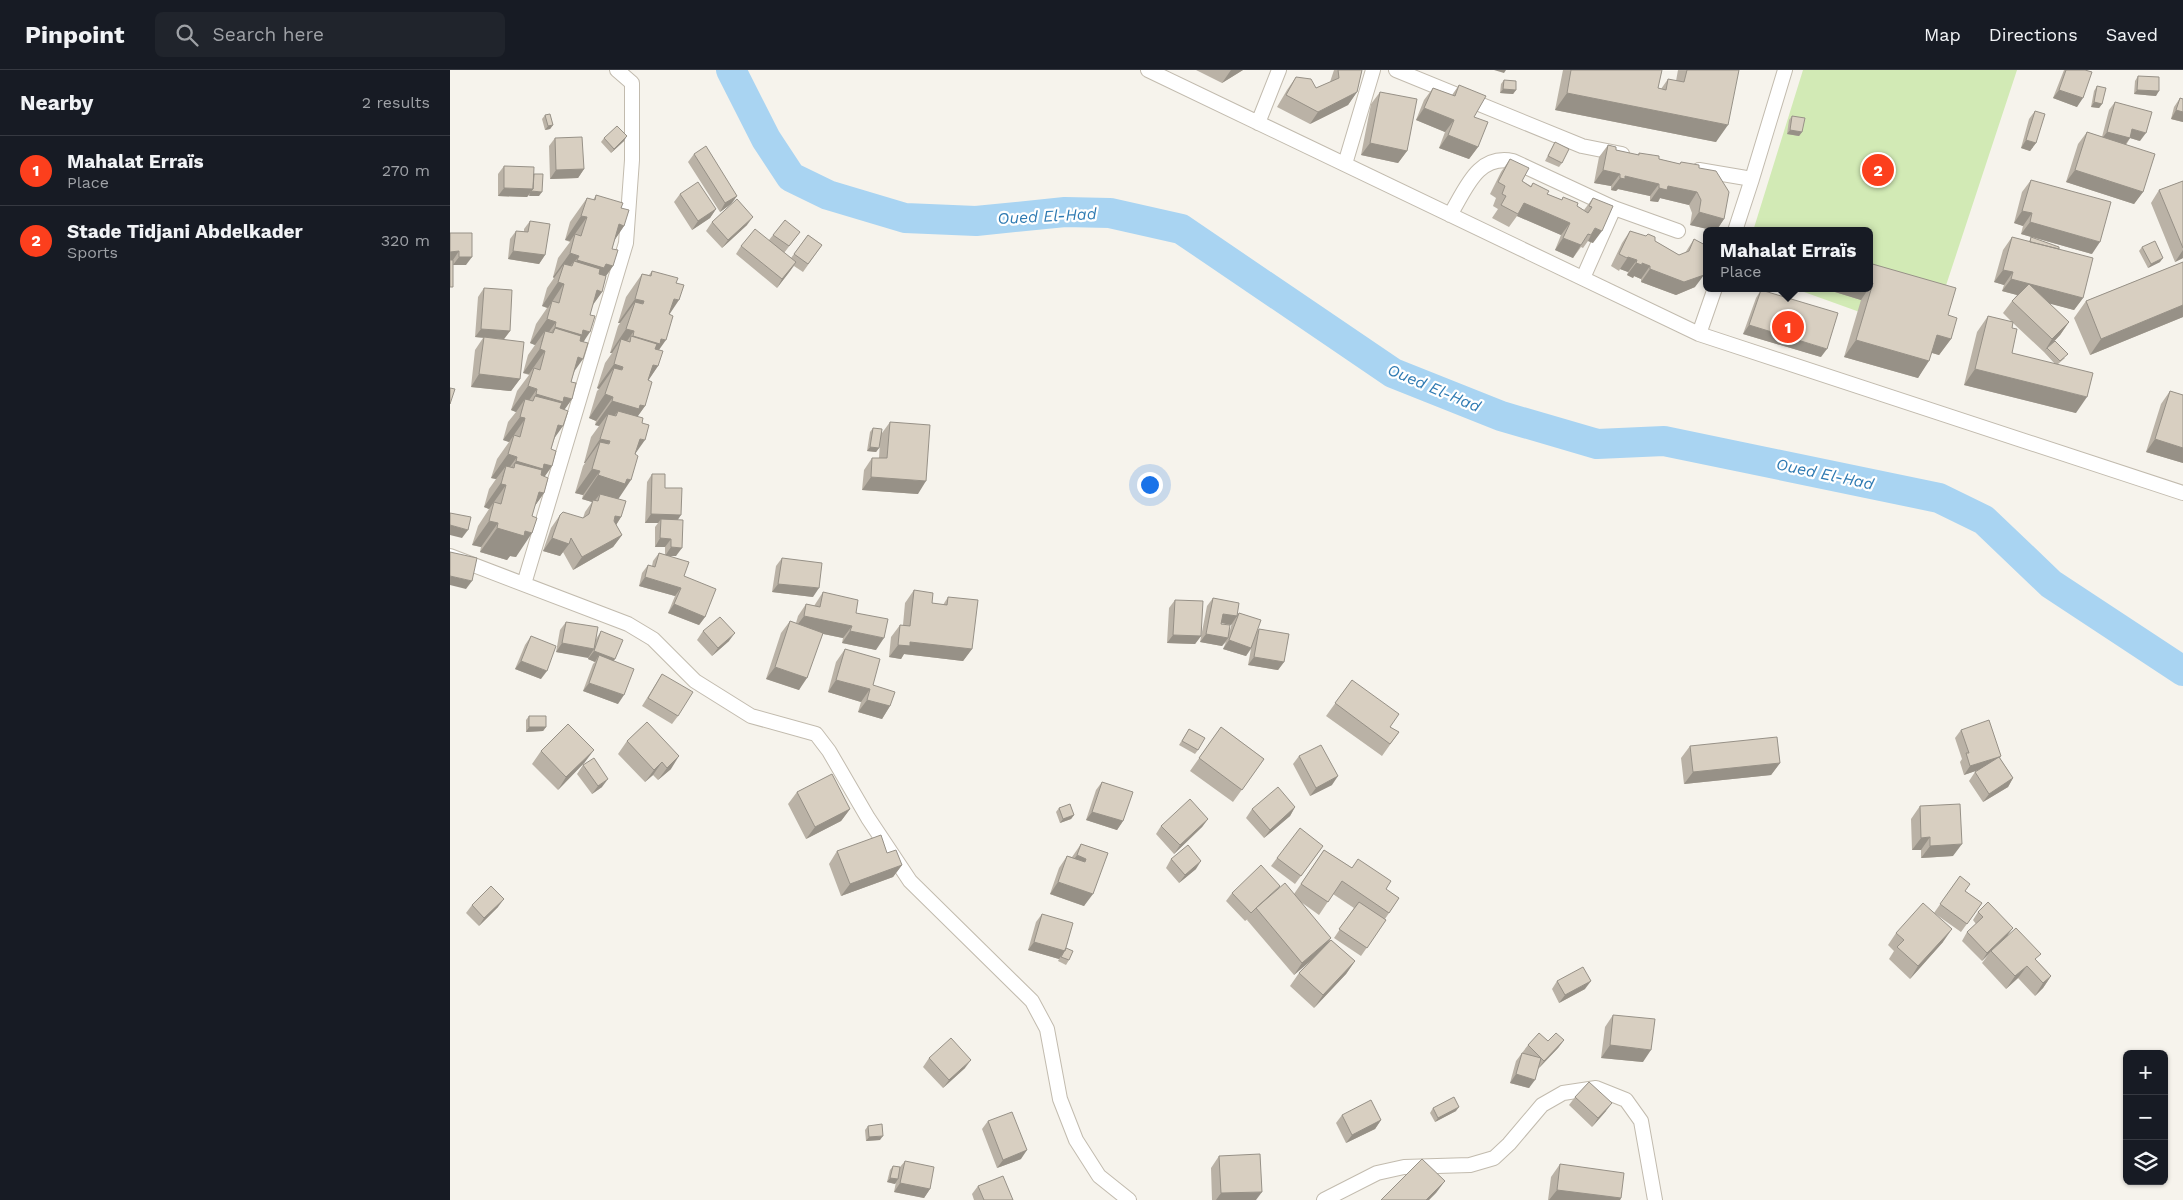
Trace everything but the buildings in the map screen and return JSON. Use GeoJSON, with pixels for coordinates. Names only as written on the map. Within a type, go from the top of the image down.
{"type":"FeatureCollection","features":[{"type":"Feature","properties":{"kind":"street"},"geometry":{"type":"LineString","coordinates":[[524,584],[626,243],[633,143],[632,83],[616,70]]}},
{"type":"Feature","properties":{"kind":"street"},"geometry":{"type":"LineString","coordinates":[[1148,70],[1699,334],[2183,493]]}},
{"type":"Feature","properties":{"kind":"street"},"geometry":{"type":"LineString","coordinates":[[1258,123],[1278,70]]}},
{"type":"Feature","properties":{"kind":"street"},"geometry":{"type":"LineString","coordinates":[[1345,164],[1373,70]]}},
{"type":"Feature","properties":{"kind":"street"},"geometry":{"type":"LineString","coordinates":[[1396,70],[1582,146],[1631,156]]}},
{"type":"Feature","properties":{"kind":"street"},"geometry":{"type":"LineString","coordinates":[[1735,227],[1785,70]]}},
{"type":"Feature","properties":{"kind":"street"},"geometry":{"type":"LineString","coordinates":[[1450,215],[1479,169],[1487,163],[1504,160],[1513,161],[1614,208],[1678,231]]}},
{"type":"Feature","properties":{"kind":"street"},"geometry":{"type":"LineString","coordinates":[[1689,168],[1752,179]]}},
{"type":"Feature","properties":{"kind":"street"},"geometry":{"type":"LineString","coordinates":[[1583,278],[1614,208]]}},
{"type":"Feature","properties":{"kind":"street"},"geometry":{"type":"LineString","coordinates":[[1699,334],[1714,292]]}},
{"type":"Feature","properties":{"kind":"street"},"geometry":{"type":"LineString","coordinates":[[450,556],[628,624],[653,640],[695,681],[751,716],[816,734],[829,751],[868,818],[910,882],[1032,1001],[1047,1029],[1060,1099],[1076,1140],[1099,1176],[1129,1200]]}},
{"type":"Feature","properties":{"kind":"street"},"geometry":{"type":"LineString","coordinates":[[1324,1200],[1377,1173],[1404,1167],[1470,1165],[1494,1158],[1516,1137],[1542,1105],[1563,1093],[1596,1088],[1626,1100],[1641,1121],[1655,1200]]}},
{"type":"Feature","properties":{"kind":"green space"},"geometry":{"type":"Polygon","coordinates":[[[1803,70],[2017,70],[1929,337],[1804,292],[1873,292],[1873,227],[1754,227],[1803,70]]]}},
{"type":"Feature","properties":{"kind":"waterway","name":"Oued El-Had"},"geometry":{"type":"LineString","coordinates":[[731,70],[766,139],[791,177],[828,195],[905,218],[976,221],[1065,212],[1110,213],[1181,229],[1393,373],[1501,416],[1597,444],[1664,441],[1939,498],[1984,520],[2051,584],[2183,671]]}},
{"type":"Feature","properties":{"kind":"place","name":"Stade Tidjani Abdelkader"},"geometry":{"type":"Point","coordinates":[1878,170]}},
{"type":"Feature","properties":{"kind":"place","name":"Mahalat Erraïs"},"geometry":{"type":"Point","coordinates":[1788,327]}}]}
